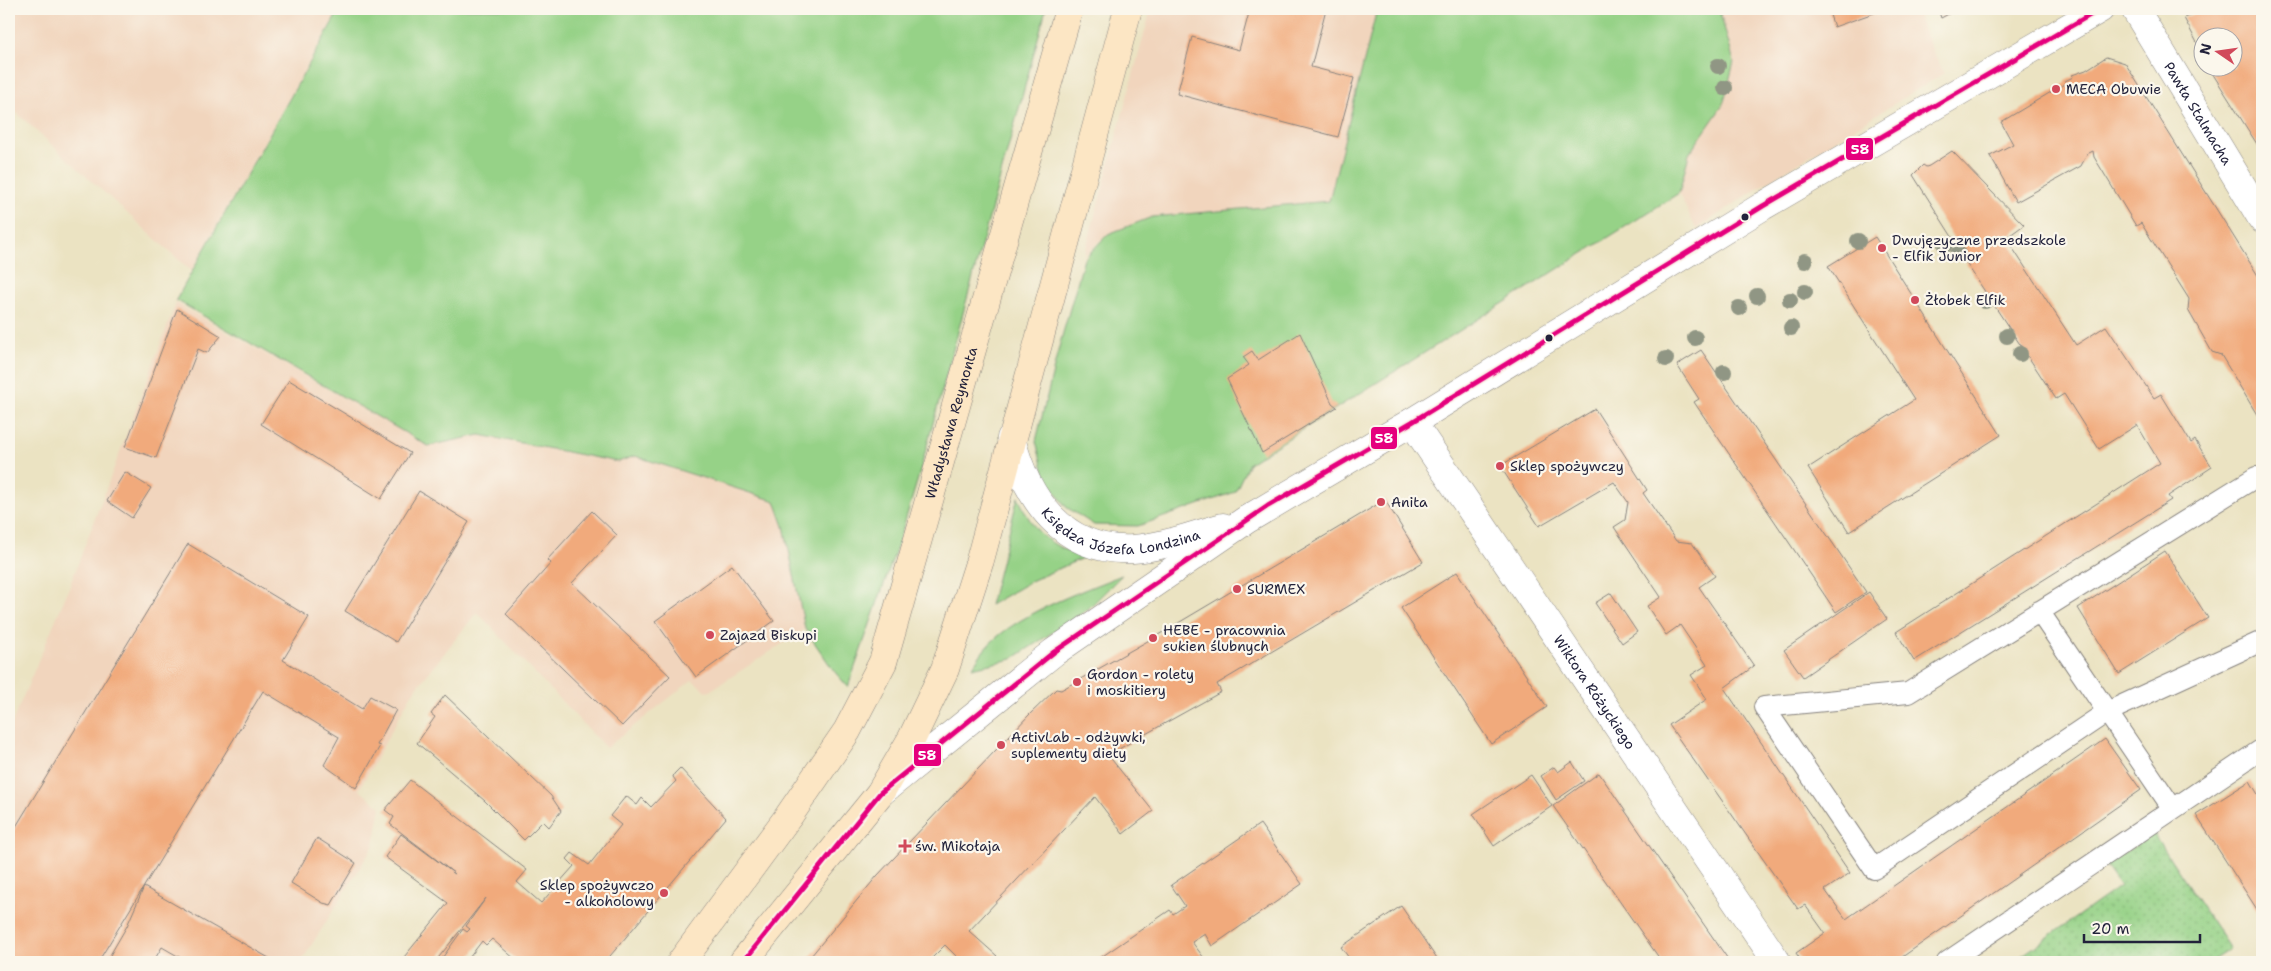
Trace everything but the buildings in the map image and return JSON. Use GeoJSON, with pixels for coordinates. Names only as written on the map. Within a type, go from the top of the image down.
{"type":"FeatureCollection","features":[{"type":"Feature","properties":{"kind":"main road","name":"Władysława Reymonta"},"geometry":{"type":"LineString","coordinates":[[681,962],[788,817],[847,731],[883,662],[1069,9]]}},
{"type":"Feature","properties":{"kind":"main road"},"geometry":{"type":"LineString","coordinates":[[880,793],[912,738],[946,669],[980,560],[1011,438],[1128,9]]}},
{"type":"Feature","properties":{"kind":"main road","name":"Księdza Józefa Londzina"},"geometry":{"type":"LineString","coordinates":[[743,962],[880,793]]}},
{"type":"Feature","properties":{"kind":"street","name":"Księdza Józefa Londzina"},"geometry":{"type":"LineString","coordinates":[[880,793],[1054,652],[1246,520],[1412,422],[1763,206],[2100,9]]}},
{"type":"Feature","properties":{"kind":"street","name":"Pawła Stalmacha"},"geometry":{"type":"LineString","coordinates":[[2135,9],[2262,219]]}},
{"type":"Feature","properties":{"kind":"street","name":"Wiktora Różyckiego"},"geometry":{"type":"LineString","coordinates":[[1412,422],[1777,962]]}},
{"type":"Feature","properties":{"kind":"street","name":"Księdza Józefa Londzina"},"geometry":{"type":"LineString","coordinates":[[1011,438],[1017,461],[1045,511],[1067,531],[1089,542],[1118,549],[1153,546],[1246,520]]}},
{"type":"Feature","properties":{"kind":"lane"},"geometry":{"type":"LineString","coordinates":[[2256,477],[1908,694],[1764,707],[1874,869],[2107,712],[2262,641]]}},
{"type":"Feature","properties":{"kind":"lane"},"geometry":{"type":"LineString","coordinates":[[2039,612],[2173,809]]}},
{"type":"Feature","properties":{"kind":"lane"},"geometry":{"type":"LineString","coordinates":[[1947,962],[2173,809],[2261,752]]}},
{"type":"Feature","properties":{"kind":"shaded area"},"geometry":{"type":"Polygon","coordinates":[[[16,9],[339,9],[191,271],[9,106],[9,25],[16,9]]]}},
{"type":"Feature","properties":{"kind":"shaded area"},"geometry":{"type":"Polygon","coordinates":[[[1151,9],[1377,9],[1329,201],[1152,217],[1107,234],[1084,256],[1151,9]]]}},
{"type":"Feature","properties":{"kind":"shaded area"},"geometry":{"type":"Polygon","coordinates":[[[1719,9],[1917,9],[1923,31],[1944,73],[1772,179],[1696,229],[1679,193],[1689,154],[1723,105],[1734,62],[1719,9]]]}},
{"type":"Feature","properties":{"kind":"shaded area"},"geometry":{"type":"Polygon","coordinates":[[[176,303],[428,446],[480,436],[615,462],[617,459],[635,456],[775,501],[784,526],[805,629],[708,692],[692,680],[606,748],[477,612],[411,695],[359,790],[381,807],[374,845],[301,962],[9,962],[9,730],[67,593],[176,303]]]}},
{"type":"Feature","properties":{"kind":"green space"},"geometry":{"type":"Polygon","coordinates":[[[340,9],[1046,9],[917,482],[899,541],[848,687],[834,671],[805,629],[784,526],[775,501],[635,456],[618,462],[480,435],[428,446],[176,300],[340,9]]]}},
{"type":"Feature","properties":{"kind":"green space"},"geometry":{"type":"Polygon","coordinates":[[[1377,9],[1719,9],[1734,62],[1723,105],[1689,154],[1679,193],[1249,463],[1235,492],[1138,526],[1094,525],[1066,507],[1045,477],[1036,441],[1059,347],[1084,259],[1108,234],[1152,217],[1329,201],[1377,9]]]}},
{"type":"Feature","properties":{"kind":"green space"},"geometry":{"type":"Polygon","coordinates":[[[1018,497],[1030,520],[1043,536],[1061,548],[1085,557],[1031,581],[990,605],[1018,497]]]}},
{"type":"Feature","properties":{"kind":"green space"},"geometry":{"type":"Polygon","coordinates":[[[1122,575],[1087,610],[1012,659],[972,668],[985,649],[1012,626],[1049,606],[1122,575]]]}},
{"type":"Feature","properties":{"kind":"green space"},"geometry":{"type":"Polygon","coordinates":[[[2154,834],[2230,949],[2210,962],[2013,962],[2120,886],[2105,865],[2154,834]]]}},
{"type":"Feature","properties":{"kind":"transit line","name":"58"},"geometry":{"type":"LineString","coordinates":[[743,962],[880,793],[1054,652],[1268,506],[1412,422],[1763,206],[2100,9]]}},
{"type":"Feature","properties":{"kind":"place","name":"MECA Obuwie"},"geometry":{"type":"Point","coordinates":[2056,89]}},
{"type":"Feature","properties":{"kind":"place","name":"Dwujęzyczne przedszkole - Elfik Junior"},"geometry":{"type":"Point","coordinates":[1882,248]}},
{"type":"Feature","properties":{"kind":"place","name":"Żłobek Elfik"},"geometry":{"type":"Point","coordinates":[1915,300]}},
{"type":"Feature","properties":{"kind":"place","name":"Sklep spożywczy"},"geometry":{"type":"Point","coordinates":[1500,466]}},
{"type":"Feature","properties":{"kind":"place","name":"Anita"},"geometry":{"type":"Point","coordinates":[1381,502]}},
{"type":"Feature","properties":{"kind":"place","name":"SURMEX"},"geometry":{"type":"Point","coordinates":[1237,589]}},
{"type":"Feature","properties":{"kind":"place","name":"Zajazd Biskupi"},"geometry":{"type":"Point","coordinates":[710,635]}},
{"type":"Feature","properties":{"kind":"place","name":"HEBE - pracownia sukien ślubnych"},"geometry":{"type":"Point","coordinates":[1153,638]}},
{"type":"Feature","properties":{"kind":"place","name":"Gordon - rolety i moskitiery"},"geometry":{"type":"Point","coordinates":[1077,682]}},
{"type":"Feature","properties":{"kind":"place","name":"ActivLab - odżywki, suplementy diety"},"geometry":{"type":"Point","coordinates":[1001,745]}},
{"type":"Feature","properties":{"kind":"place","name":"św. Mikołaja"},"geometry":{"type":"Point","coordinates":[905,846]}},
{"type":"Feature","properties":{"kind":"place","name":"Sklep spożywczo - alkoholowy"},"geometry":{"type":"Point","coordinates":[664,893]}}]}
